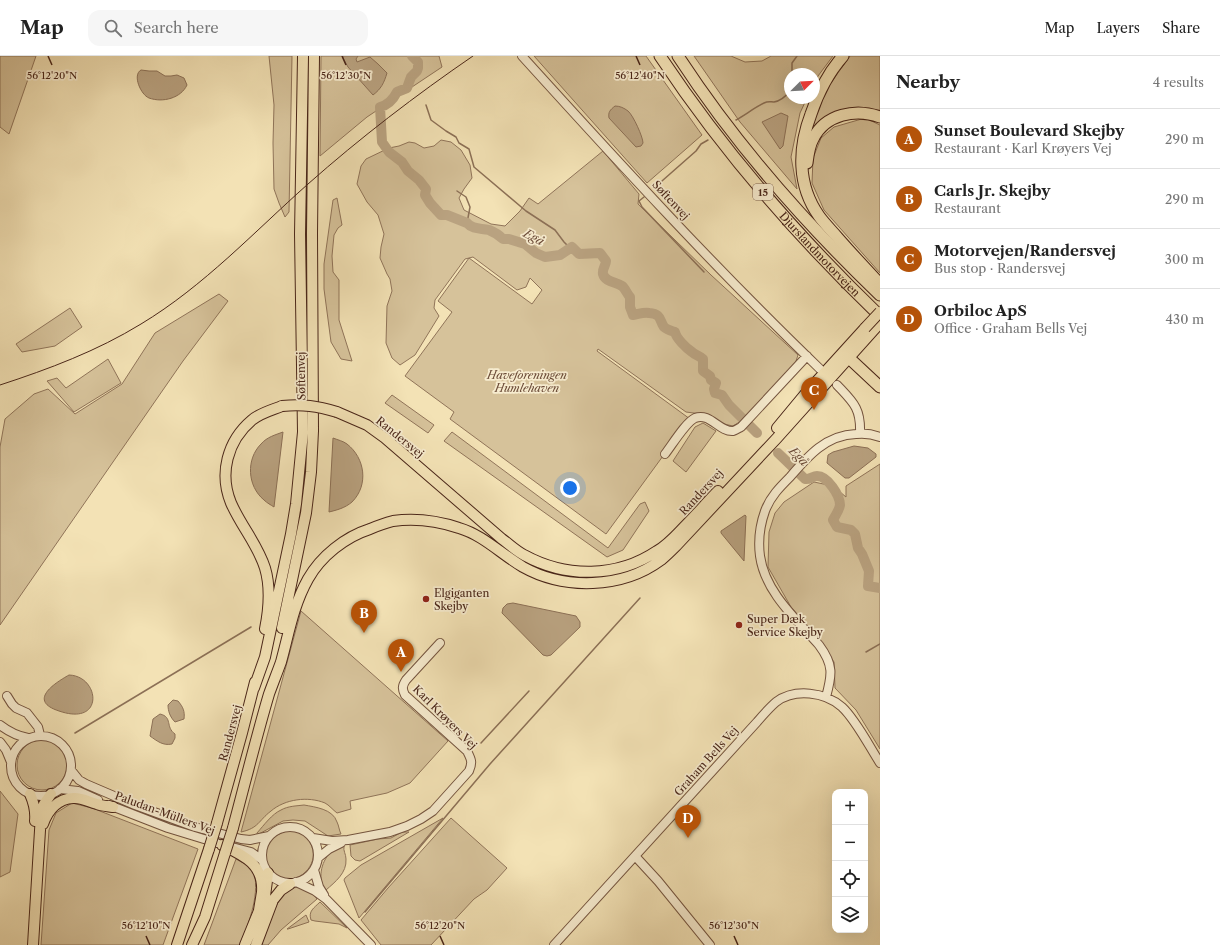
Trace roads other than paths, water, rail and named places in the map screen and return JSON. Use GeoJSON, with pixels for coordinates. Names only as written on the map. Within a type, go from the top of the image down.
{"type":"FeatureCollection","features":[{"type":"Feature","properties":{"kind":"highway","name":"Djurslandmotorvejen"},"geometry":{"type":"LineString","coordinates":[[660,56],[706,122],[740,166],[814,250],[880,316]]}},
{"type":"Feature","properties":{"kind":"highway","name":"Djurslandmotorvejen"},"geometry":{"type":"LineString","coordinates":[[678,56],[734,132],[790,202],[880,295]]}},
{"type":"Feature","properties":{"kind":"highway"},"geometry":{"type":"LineString","coordinates":[[843,56],[829,74],[814,104],[807,124],[802,144],[801,166],[804,185],[811,203],[820,216],[880,284]]}},
{"type":"Feature","properties":{"kind":"highway"},"geometry":{"type":"LineString","coordinates":[[830,228],[814,201],[808,183],[806,165],[813,138],[819,129],[842,115],[854,112],[870,113],[880,117]]}},
{"type":"Feature","properties":{"kind":"highway"},"geometry":{"type":"LineString","coordinates":[[846,356],[880,387]]}},
{"type":"Feature","properties":{"kind":"main road","name":"Søftenvej"},"geometry":{"type":"LineString","coordinates":[[254,688],[265,657],[291,534],[296,504],[301,452],[300,234],[303,56]]}},
{"type":"Feature","properties":{"kind":"main road","name":"Søftenvej"},"geometry":{"type":"LineString","coordinates":[[270,693],[274,662],[292,584],[306,513],[311,472],[313,431],[312,233],[314,56]]}},
{"type":"Feature","properties":{"kind":"main road","name":"Randersvej"},"geometry":{"type":"LineString","coordinates":[[192,945],[205,917],[297,602],[309,577],[323,559],[340,544],[364,531],[392,522],[416,519],[441,522],[461,528],[478,536],[523,567],[548,578],[570,582],[593,583],[619,579],[642,571],[660,560],[676,546],[777,438],[868,331],[880,312]]}},
{"type":"Feature","properties":{"kind":"main road","name":"Randersvej"},"geometry":{"type":"LineString","coordinates":[[868,331],[880,323]]}},
{"type":"Feature","properties":{"kind":"main road","name":"Randersvej"},"geometry":{"type":"LineString","coordinates":[[178,945],[217,823],[240,741],[254,688],[267,621],[269,588],[267,577],[260,556],[231,503],[226,486],[226,468],[230,449],[239,434],[252,420],[267,411],[282,406],[298,404],[311,405],[337,412],[367,425],[385,438],[502,539],[522,554],[536,561],[560,569],[604,572],[638,562],[658,551],[672,540],[770,436],[806,393],[846,356]]}},
{"type":"Feature","properties":{"kind":"main road"},"geometry":{"type":"LineString","coordinates":[[27,945],[36,812],[34,802],[30,794]]}},
{"type":"Feature","properties":{"kind":"main road"},"geometry":{"type":"LineString","coordinates":[[34,945],[41,814],[44,804],[51,794]]}},
{"type":"Feature","properties":{"kind":"main road"},"geometry":{"type":"LineString","coordinates":[[40,833],[45,818],[50,810],[64,800],[74,798],[87,800],[98,805],[113,807]]}},
{"type":"Feature","properties":{"kind":"main road"},"geometry":{"type":"LineString","coordinates":[[224,849],[244,856],[253,863],[257,869],[262,883],[258,910]]}},
{"type":"Feature","properties":{"kind":"main road"},"geometry":{"type":"LineString","coordinates":[[245,945],[265,896],[268,873]]}},
{"type":"Feature","properties":{"kind":"main road"},"geometry":{"type":"LineString","coordinates":[[256,945],[273,900],[281,890],[293,883]]}},
{"type":"Feature","properties":{"kind":"main road"},"geometry":{"type":"LineString","coordinates":[[198,945],[205,917]]}},
{"type":"Feature","properties":{"kind":"street","name":"Søftenvej"},"geometry":{"type":"LineString","coordinates":[[522,56],[680,228],[820,369]]}},
{"type":"Feature","properties":{"kind":"street"},"geometry":{"type":"LineString","coordinates":[[665,454],[688,423],[695,418],[701,416],[712,420],[725,429],[732,431],[741,427],[807,356]]}},
{"type":"Feature","properties":{"kind":"street"},"geometry":{"type":"LineString","coordinates":[[837,385],[855,405],[860,420],[860,433]]}},
{"type":"Feature","properties":{"kind":"street"},"geometry":{"type":"LineString","coordinates":[[880,437],[860,433],[843,435],[825,443],[815,450],[774,494],[765,510],[760,531],[760,555],[765,575],[775,594],[825,653],[831,675],[831,681],[826,697],[842,707],[849,715],[880,763]]}},
{"type":"Feature","properties":{"kind":"street","name":"Karl Krøyers Vej"},"geometry":{"type":"LineString","coordinates":[[313,838],[332,841],[348,840],[390,832],[421,819],[433,811],[469,771],[472,764],[467,751],[403,692],[402,687],[406,680],[440,642]]}},
{"type":"Feature","properties":{"kind":"street","name":"Graham Bells Vej"},"geometry":{"type":"LineString","coordinates":[[554,945],[766,712],[777,702],[788,696],[812,694],[826,697]]}},
{"type":"Feature","properties":{"kind":"street"},"geometry":{"type":"LineString","coordinates":[[7,696],[16,708],[27,713],[38,726],[40,735]]}},
{"type":"Feature","properties":{"kind":"street"},"geometry":{"type":"LineString","coordinates":[[0,725],[9,732],[28,738]]}},
{"type":"Feature","properties":{"kind":"street"},"geometry":{"type":"LineString","coordinates":[[0,742],[6,750],[11,762],[12,776],[16,784],[30,794],[37,796],[51,794],[60,789],[66,784],[71,770],[71,761],[64,746],[49,736],[40,735],[28,738],[15,750],[11,762]]}},
{"type":"Feature","properties":{"kind":"street","name":"Paludan-Müllers Vej"},"geometry":{"type":"LineString","coordinates":[[71,770],[79,780],[86,784],[135,805],[195,827],[241,839],[250,840],[269,836]]}},
{"type":"Feature","properties":{"kind":"street","name":"Paludan-Müllers Vej"},"geometry":{"type":"LineString","coordinates":[[60,789],[78,791],[113,807],[224,849],[251,852],[262,860]]}},
{"type":"Feature","properties":{"kind":"street"},"geometry":{"type":"LineString","coordinates":[[290,825],[298,826],[313,838],[317,847],[318,858],[314,870],[305,879],[293,883],[282,883],[274,879],[268,873],[262,860],[262,850],[269,836],[274,830],[290,825]]}},
{"type":"Feature","properties":{"kind":"street","name":"Karl Krøyers Vej"},"geometry":{"type":"LineString","coordinates":[[318,858],[335,845],[348,840]]}},
{"type":"Feature","properties":{"kind":"street"},"geometry":{"type":"LineString","coordinates":[[635,856],[658,881],[710,945]]}},
{"type":"Feature","properties":{"kind":"street"},"geometry":{"type":"LineString","coordinates":[[314,870],[319,887],[326,899]]}},
{"type":"Feature","properties":{"kind":"street"},"geometry":{"type":"LineString","coordinates":[[293,883],[315,891],[326,899],[369,942]]}},
{"type":"Feature","properties":{"kind":"waterway","name":"Egå"},"geometry":{"type":"LineString","coordinates":[[412,56],[418,62],[418,68],[411,77],[407,88],[397,92],[390,102],[380,107],[382,142],[389,152],[402,162],[408,171],[419,180],[426,189],[425,195],[430,203],[441,215],[447,215],[467,223],[474,228],[489,230],[503,239],[509,239],[525,244],[536,253],[545,257],[560,255],[572,247],[579,254],[600,253],[606,261],[603,270],[604,277],[624,288],[630,297],[630,307],[633,315],[645,313],[656,315],[660,318],[664,327],[675,332],[677,337],[684,345],[703,359],[703,371],[716,383],[714,389],[715,393],[722,395],[729,405],[757,433]]}},
{"type":"Feature","properties":{"kind":"waterway"},"geometry":{"type":"LineString","coordinates":[[792,68],[792,63],[797,56]]}},
{"type":"Feature","properties":{"kind":"waterway"},"geometry":{"type":"LineString","coordinates":[[736,120],[764,103],[774,102],[784,97]]}},
{"type":"Feature","properties":{"kind":"waterway"},"geometry":{"type":"LineString","coordinates":[[426,105],[431,120],[456,137],[459,143],[469,149],[474,167],[526,211],[555,230],[570,248]]}},
{"type":"Feature","properties":{"kind":"waterway"},"geometry":{"type":"LineString","coordinates":[[654,188],[696,151],[701,144],[708,140]]}},
{"type":"Feature","properties":{"kind":"waterway"},"geometry":{"type":"LineString","coordinates":[[457,191],[466,197],[470,207],[467,223]]}},
{"type":"Feature","properties":{"kind":"waterway"},"geometry":{"type":"LineString","coordinates":[[644,197],[639,201],[642,207],[704,272]]}},
{"type":"Feature","properties":{"kind":"waterway","name":"Egå"},"geometry":{"type":"LineString","coordinates":[[778,453],[805,479],[816,476],[821,477],[833,487],[840,505],[833,520],[837,527],[851,530],[855,534],[858,548],[869,571],[868,586],[880,588]]}},
{"type":"Feature","properties":{"kind":"waterway"},"geometry":{"type":"LineString","coordinates":[[365,912],[490,764],[640,598]]}},
{"type":"Feature","properties":{"kind":"waterway"},"geometry":{"type":"LineString","coordinates":[[75,733],[251,627]]}},
{"type":"Feature","properties":{"kind":"waterway"},"geometry":{"type":"LineString","coordinates":[[866,652],[880,644]]}},
{"type":"Feature","properties":{"kind":"waterway"},"geometry":{"type":"LineString","coordinates":[[481,743],[529,691]]}},
{"type":"Feature","properties":{"kind":"tram line"},"geometry":{"type":"LineString","coordinates":[[0,385],[37,373],[90,351],[124,334],[164,309],[228,258],[308,184],[348,150],[430,86],[473,56]]}},
{"type":"Feature","properties":{"kind":"place","name":"Motorvejen/Randersvej"},"geometry":{"type":"Point","coordinates":[814,410]}},
{"type":"Feature","properties":{"kind":"place","name":"Elgiganten Skejby"},"geometry":{"type":"Point","coordinates":[426,599]}},
{"type":"Feature","properties":{"kind":"place","name":"Super Dæk Service Skejby"},"geometry":{"type":"Point","coordinates":[739,625]}},
{"type":"Feature","properties":{"kind":"place","name":"Carls Jr. Skejby"},"geometry":{"type":"Point","coordinates":[364,633]}},
{"type":"Feature","properties":{"kind":"place","name":"Sunset Boulevard Skejby"},"geometry":{"type":"Point","coordinates":[401,672]}},
{"type":"Feature","properties":{"kind":"place","name":"Orbiloc ApS"},"geometry":{"type":"Point","coordinates":[688,838]}},
{"type":"Feature","properties":{"kind":"park label","name":"Haveforeningen Humlehaven"},"geometry":{"type":"Point","coordinates":[527,381]}}]}
